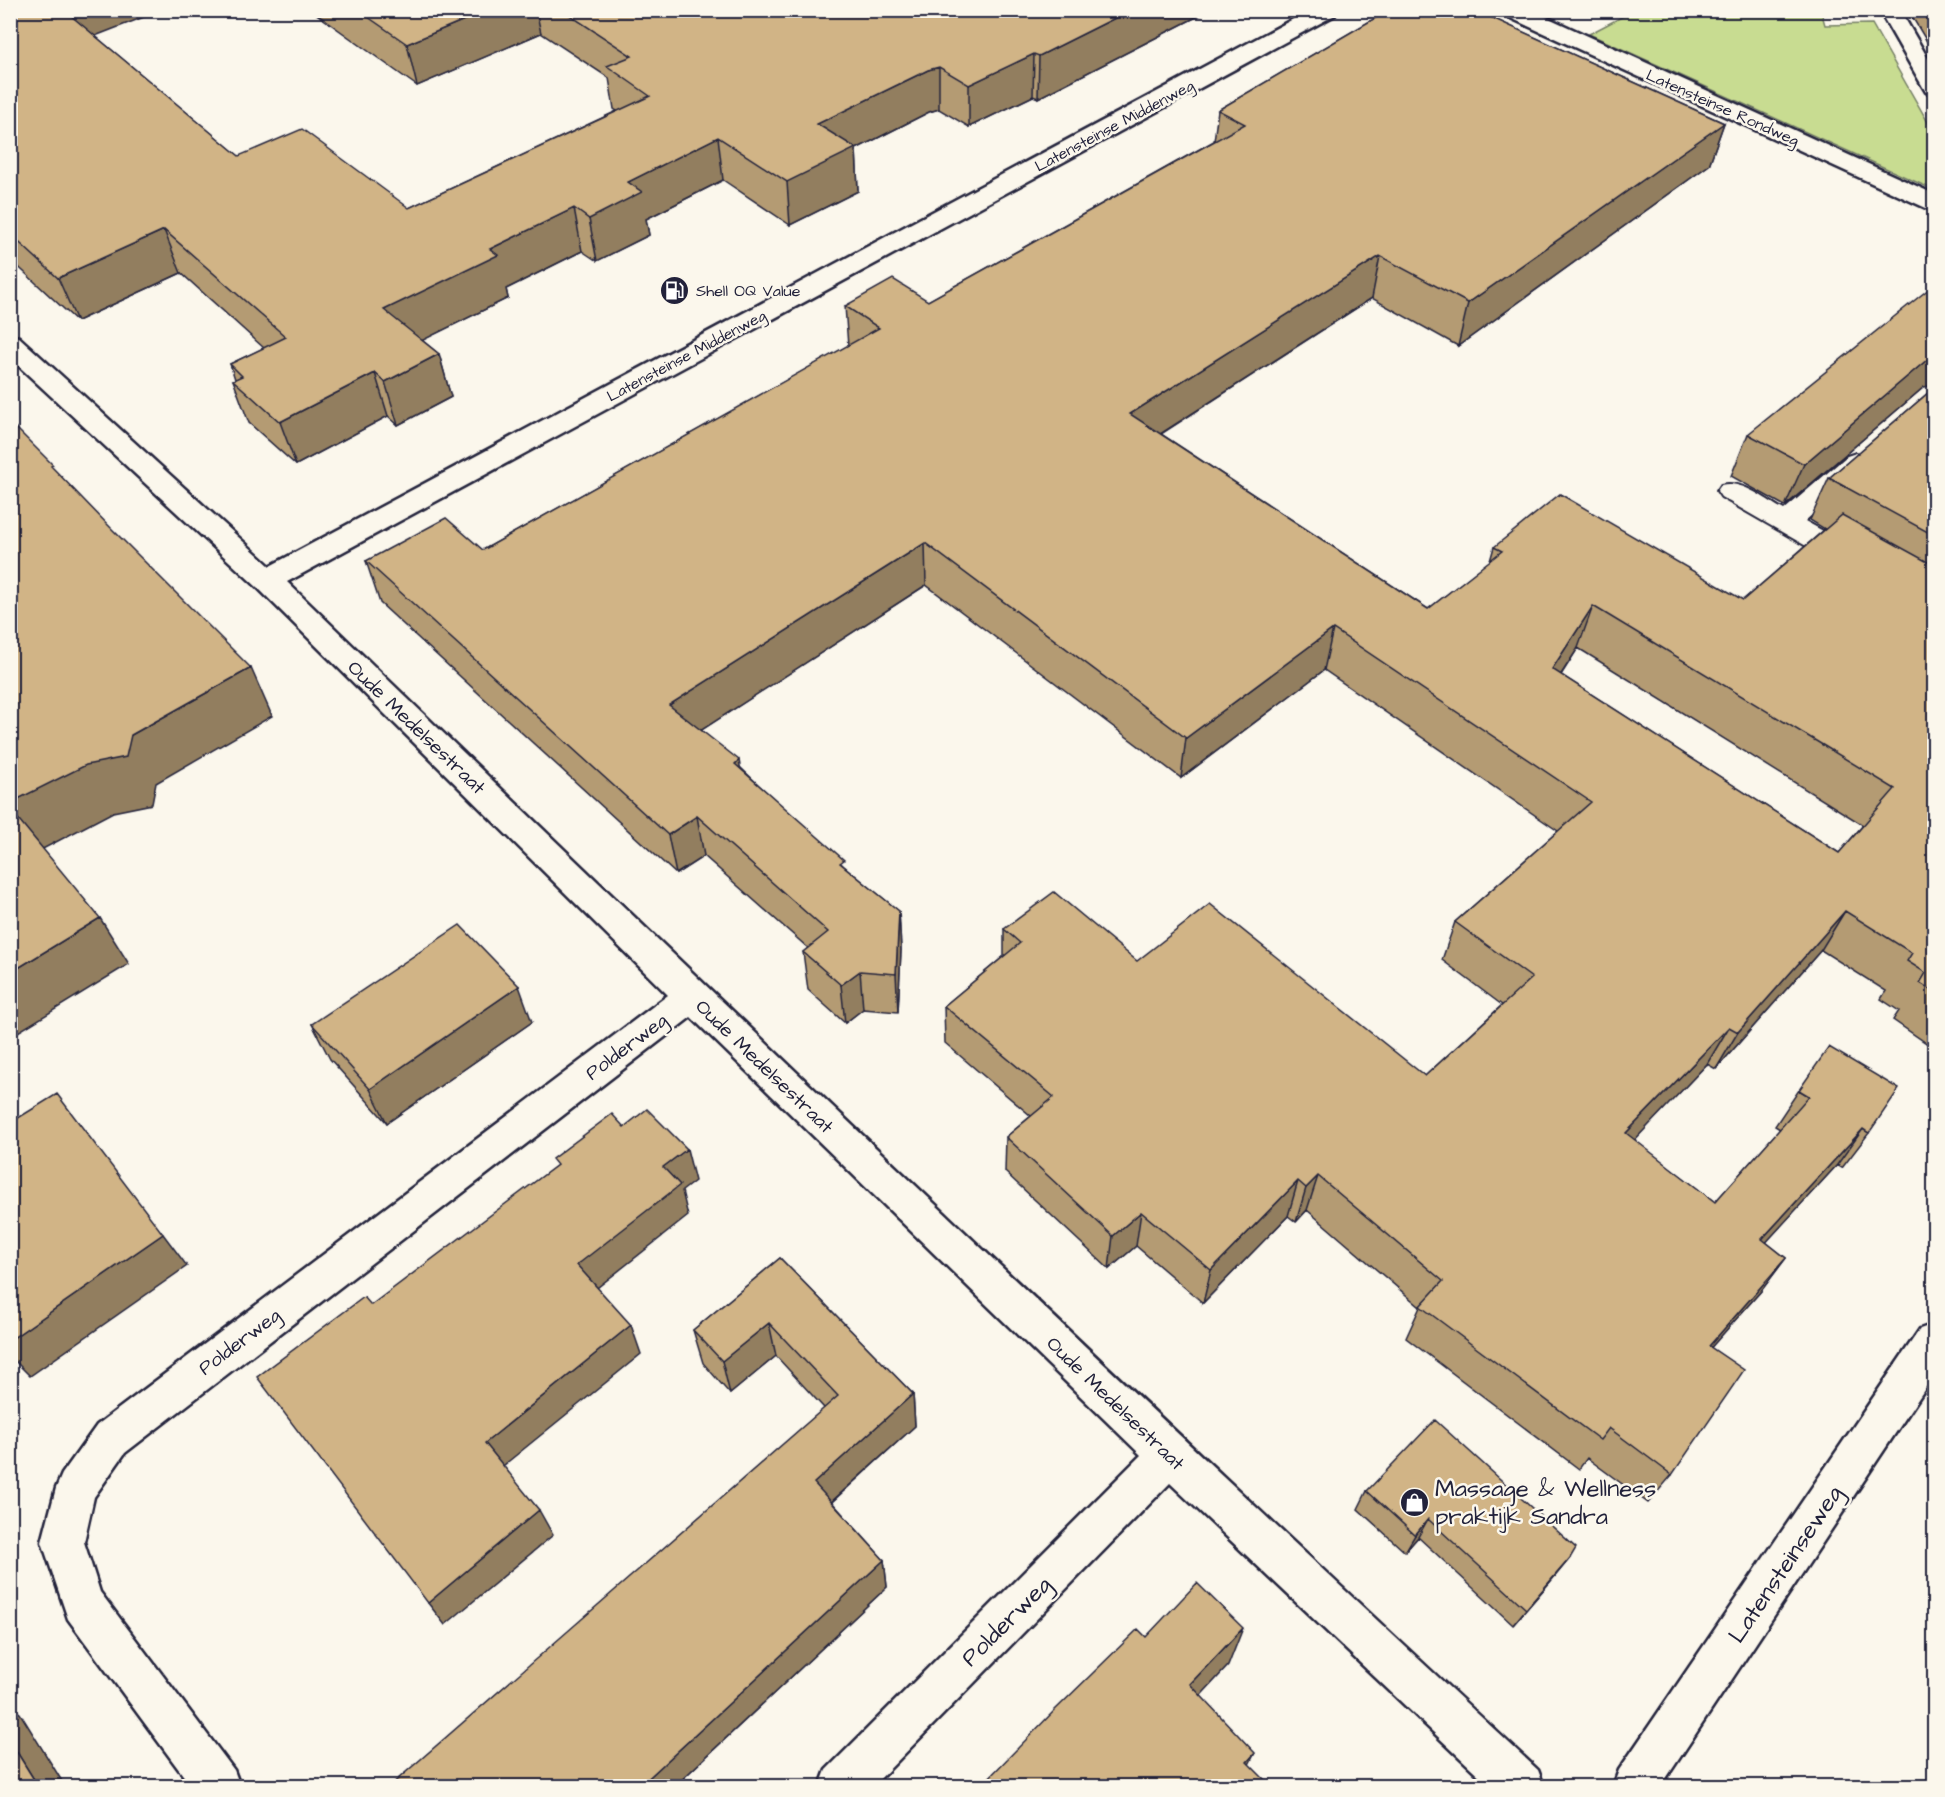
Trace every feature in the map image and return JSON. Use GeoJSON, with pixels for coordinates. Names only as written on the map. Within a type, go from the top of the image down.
{"type":"FeatureCollection","features":[{"type":"Feature","properties":{"kind":"street","name":"Latensteinse Middenweg"},"geometry":{"type":"LineString","coordinates":[[267,580],[1327,10]]}},
{"type":"Feature","properties":{"kind":"street","name":"Latensteinse Rondweg"},"geometry":{"type":"LineString","coordinates":[[1512,10],[1935,203]]}},
{"type":"Feature","properties":{"kind":"street"},"geometry":{"type":"LineString","coordinates":[[1889,10],[1935,87]]}},
{"type":"Feature","properties":{"kind":"street","name":"Oude Medelsestraat"},"geometry":{"type":"LineString","coordinates":[[10,343],[267,580],[692,996],[1170,1455],[1522,1786]]}},
{"type":"Feature","properties":{"kind":"street","name":"Polderweg"},"geometry":{"type":"LineString","coordinates":[[218,1786],[82,1604],[63,1542],[76,1488],[111,1439],[692,996]]}},
{"type":"Feature","properties":{"kind":"street","name":"Latensteinseweg"},"geometry":{"type":"LineString","coordinates":[[1635,1786],[1935,1342]]}},
{"type":"Feature","properties":{"kind":"street","name":"Polderweg"},"geometry":{"type":"LineString","coordinates":[[842,1786],[1170,1455]]}},
{"type":"Feature","properties":{"kind":"lane"},"geometry":{"type":"LineString","coordinates":[[1787,522],[1874,448]]}},
{"type":"Feature","properties":{"kind":"lane"},"geometry":{"type":"LineString","coordinates":[[1730,491],[1878,573]]}},
{"type":"Feature","properties":{"kind":"green space"},"geometry":{"type":"Polygon","coordinates":[[[1633,11],[1821,11],[1825,25],[1872,24],[1934,133],[1934,190],[1589,34],[1633,11]]]}},
{"type":"Feature","properties":{"kind":"building"},"geometry":{"type":"Polygon","coordinates":[[[10,10],[64,10],[239,156],[302,129],[409,208],[650,96],[607,66],[632,56],[562,10],[1131,10],[1039,56],[1034,54],[969,85],[939,67],[928,70],[817,124],[856,148],[787,182],[718,137],[628,182],[642,192],[589,219],[574,208],[490,249],[498,255],[384,310],[439,354],[385,382],[375,373],[280,422],[233,380],[242,376],[230,364],[286,337],[164,230],[58,278],[10,234],[10,10]]]}},
{"type":"Feature","properties":{"kind":"building"},"geometry":{"type":"Polygon","coordinates":[[[358,10],[488,10],[407,44],[358,10]]]}},
{"type":"Feature","properties":{"kind":"building"},"geometry":{"type":"Polygon","coordinates":[[[1389,10],[1475,10],[1724,123],[1468,303],[1380,256],[1130,414],[1428,609],[1502,551],[1494,547],[1560,494],[1743,600],[1842,515],[1935,566],[1935,992],[1920,983],[1926,973],[1907,961],[1912,953],[1845,911],[1738,1032],[1729,1027],[1626,1133],[1715,1202],[1809,1096],[1799,1090],[1829,1047],[1899,1089],[1869,1133],[1863,1129],[1762,1239],[1786,1258],[1709,1346],[1744,1370],[1672,1475],[1609,1428],[1600,1440],[1420,1306],[1443,1281],[1318,1176],[1306,1188],[1298,1181],[1211,1270],[1141,1212],[1113,1236],[1006,1137],[1054,1097],[944,1006],[1020,943],[1004,929],[1054,892],[1137,961],[1210,904],[1425,1076],[1532,978],[1455,922],[1591,802],[1333,629],[1186,738],[925,543],[669,705],[739,760],[735,764],[844,860],[840,863],[899,911],[896,974],[860,971],[841,985],[803,952],[828,932],[697,816],[668,835],[366,561],[446,518],[483,550],[879,328],[845,306],[893,279],[928,301],[1245,124],[1218,110],[1389,10]],[[1593,606],[1552,669],[1839,853],[1895,789],[1593,606]]]}},
{"type":"Feature","properties":{"kind":"building"},"geometry":{"type":"Polygon","coordinates":[[[1925,10],[1935,10],[1935,27],[1925,10]]]}},
{"type":"Feature","properties":{"kind":"building"},"geometry":{"type":"Polygon","coordinates":[[[1935,284],[1935,353],[1804,464],[1748,434],[1935,284]]]}},
{"type":"Feature","properties":{"kind":"building"},"geometry":{"type":"Polygon","coordinates":[[[1935,387],[1935,536],[1829,478],[1935,387]]]}},
{"type":"Feature","properties":{"kind":"building"},"geometry":{"type":"Polygon","coordinates":[[[10,422],[112,529],[251,668],[131,735],[126,757],[86,765],[10,803],[10,422]]]}},
{"type":"Feature","properties":{"kind":"building"},"geometry":{"type":"Polygon","coordinates":[[[10,809],[100,918],[10,973],[10,809]]]}},
{"type":"Feature","properties":{"kind":"building"},"geometry":{"type":"Polygon","coordinates":[[[460,925],[519,986],[370,1089],[312,1024],[460,925]]]}},
{"type":"Feature","properties":{"kind":"building"},"geometry":{"type":"Polygon","coordinates":[[[57,1094],[163,1234],[10,1340],[10,1123],[57,1094]]]}},
{"type":"Feature","properties":{"kind":"building"},"geometry":{"type":"Polygon","coordinates":[[[647,1109],[687,1149],[663,1167],[680,1185],[577,1265],[631,1325],[485,1443],[539,1510],[428,1603],[257,1377],[364,1297],[371,1305],[557,1165],[552,1159],[612,1114],[624,1127],[647,1109]]]}},
{"type":"Feature","properties":{"kind":"building"},"geometry":{"type":"Polygon","coordinates":[[[780,1258],[913,1394],[814,1483],[884,1560],[640,1786],[390,1786],[838,1396],[769,1323],[722,1361],[693,1330],[780,1258]]]}},
{"type":"Feature","properties":{"kind":"building"},"geometry":{"type":"Polygon","coordinates":[[[1435,1420],[1576,1548],[1526,1609],[1428,1519],[1415,1535],[1367,1491],[1435,1420]]]}},
{"type":"Feature","properties":{"kind":"building"},"geometry":{"type":"Polygon","coordinates":[[[1197,1583],[1243,1628],[1190,1684],[1255,1753],[1247,1762],[1271,1786],[981,1786],[1138,1629],[1146,1637],[1197,1583]]]}},
{"type":"Feature","properties":{"kind":"building"},"geometry":{"type":"Polygon","coordinates":[[[10,1741],[38,1786],[10,1786],[10,1741]]]}},
{"type":"Feature","properties":{"kind":"place","name":"Shell OQ Value"},"geometry":{"type":"Point","coordinates":[675,290]}},
{"type":"Feature","properties":{"kind":"place","name":"Massage & Wellness praktijk Sandra"},"geometry":{"type":"Point","coordinates":[1414,1502]}}]}
